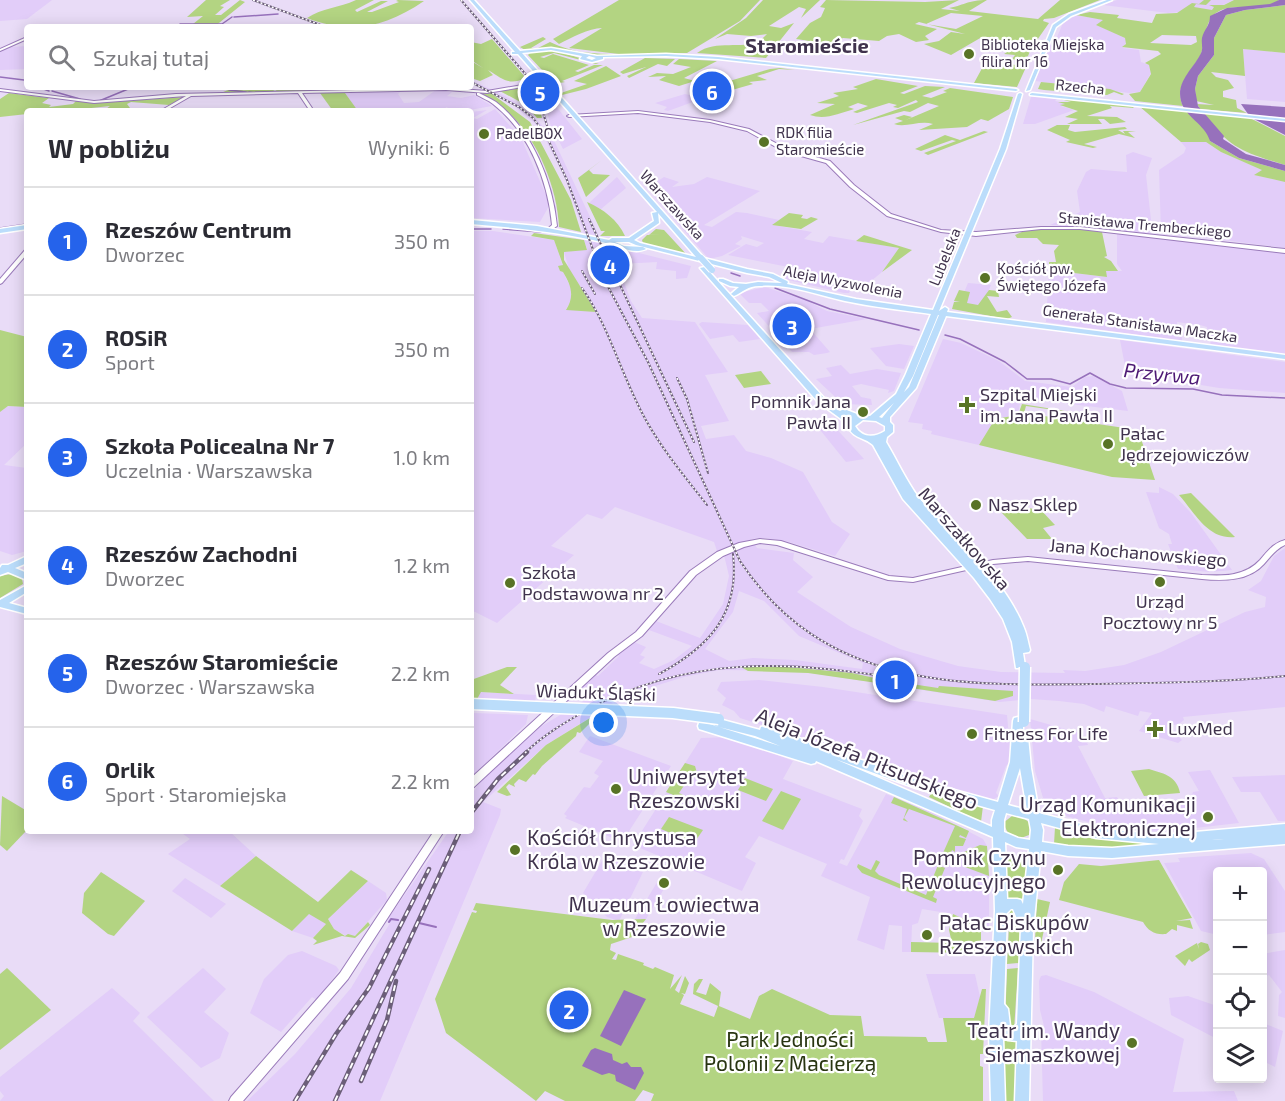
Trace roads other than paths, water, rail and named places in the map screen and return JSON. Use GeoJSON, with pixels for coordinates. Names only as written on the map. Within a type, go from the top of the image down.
{"type":"FeatureCollection","features":[{"type":"Feature","properties":{"kind":"main road","name":"Warszawska"},"geometry":{"type":"LineString","coordinates":[[470,0],[612,162],[734,294],[827,405],[852,423]]}},
{"type":"Feature","properties":{"kind":"main road","name":"Lubelska"},"geometry":{"type":"LineString","coordinates":[[886,422],[886,417],[902,396],[941,311],[1048,32],[1060,18],[1104,0]]}},
{"type":"Feature","properties":{"kind":"main road","name":"Lubelska"},"geometry":{"type":"LineString","coordinates":[[1048,32],[1066,17],[1110,0]]}},
{"type":"Feature","properties":{"kind":"main road","name":"Rzecha"},"geometry":{"type":"LineString","coordinates":[[518,53],[555,51],[585,56],[590,61],[600,57],[666,55],[718,58],[1285,120]]}},
{"type":"Feature","properties":{"kind":"main road","name":"Warszawska"},"geometry":{"type":"LineString","coordinates":[[621,172],[693,256],[811,385],[837,407],[861,418]]}},
{"type":"Feature","properties":{"kind":"main road"},"geometry":{"type":"LineString","coordinates":[[634,243],[657,222],[655,213]]}},
{"type":"Feature","properties":{"kind":"main road"},"geometry":{"type":"LineString","coordinates":[[474,221],[549,229]]}},
{"type":"Feature","properties":{"kind":"main road"},"geometry":{"type":"LineString","coordinates":[[634,243],[655,227],[670,230]]}},
{"type":"Feature","properties":{"kind":"main road"},"geometry":{"type":"LineString","coordinates":[[0,232],[24,228]]}},
{"type":"Feature","properties":{"kind":"main road","name":"Aleja Wyzwolenia"},"geometry":{"type":"LineString","coordinates":[[549,229],[619,243],[623,248],[634,243],[759,279],[850,297],[941,311]]}},
{"type":"Feature","properties":{"kind":"main road"},"geometry":{"type":"LineString","coordinates":[[721,280],[740,286],[759,279]]}},
{"type":"Feature","properties":{"kind":"main road"},"geometry":{"type":"LineString","coordinates":[[734,294],[759,279]]}},
{"type":"Feature","properties":{"kind":"main road","name":"Generała Stanisława Maczka"},"geometry":{"type":"LineString","coordinates":[[941,311],[1285,357]]}},
{"type":"Feature","properties":{"kind":"main road","name":"Lubelska"},"geometry":{"type":"LineString","coordinates":[[873,417],[902,396]]}},
{"type":"Feature","properties":{"kind":"main road"},"geometry":{"type":"LineString","coordinates":[[852,423],[861,418],[873,417],[886,422],[890,430],[883,436],[870,438]]}},
{"type":"Feature","properties":{"kind":"main road","name":"Marszałkowska"},"geometry":{"type":"LineString","coordinates":[[852,423],[851,427],[855,433],[870,438],[905,496],[1006,601],[1017,619],[1024,643],[1021,722]]}},
{"type":"Feature","properties":{"kind":"main road","name":"Marszałkowska"},"geometry":{"type":"LineString","coordinates":[[883,436],[882,442],[912,493],[972,566]]}},
{"type":"Feature","properties":{"kind":"main road"},"geometry":{"type":"LineString","coordinates":[[2,569],[24,560]]}},
{"type":"Feature","properties":{"kind":"main road"},"geometry":{"type":"LineString","coordinates":[[2,569],[24,576]]}},
{"type":"Feature","properties":{"kind":"main road"},"geometry":{"type":"LineString","coordinates":[[0,604],[24,590]]}},
{"type":"Feature","properties":{"kind":"main road"},"geometry":{"type":"LineString","coordinates":[[0,604],[24,610]]}},
{"type":"Feature","properties":{"kind":"main road","name":"Wiadukt Śląski"},"geometry":{"type":"LineString","coordinates":[[474,706],[719,721]]}},
{"type":"Feature","properties":{"kind":"main road","name":"Aleja Józefa Piłsudskiego"},"geometry":{"type":"LineString","coordinates":[[719,721],[758,733],[842,767],[1035,817]]}},
{"type":"Feature","properties":{"kind":"main road","name":"Aleja Józefa Piłsudskiego"},"geometry":{"type":"LineString","coordinates":[[719,721],[778,734],[886,779],[998,836],[1037,846]]}},
{"type":"Feature","properties":{"kind":"main road"},"geometry":{"type":"LineString","coordinates":[[998,1101],[1001,911],[998,836],[1001,807],[1016,762],[1021,722]]}},
{"type":"Feature","properties":{"kind":"main road"},"geometry":{"type":"LineString","coordinates":[[1021,722],[1037,846],[1027,929],[1022,1101]]}},
{"type":"Feature","properties":{"kind":"main road"},"geometry":{"type":"LineString","coordinates":[[703,726],[842,767]]}},
{"type":"Feature","properties":{"kind":"main road"},"geometry":{"type":"LineString","coordinates":[[922,799],[929,795],[928,788]]}},
{"type":"Feature","properties":{"kind":"main road"},"geometry":{"type":"LineString","coordinates":[[1035,817],[1096,833],[1148,839],[1285,829]]}},
{"type":"Feature","properties":{"kind":"main road"},"geometry":{"type":"LineString","coordinates":[[1037,846],[1092,853],[1127,853],[1285,839]]}},
{"type":"Feature","properties":{"kind":"main road"},"geometry":{"type":"LineString","coordinates":[[1001,911],[1008,904],[1017,904],[1027,929]]}},
{"type":"Feature","properties":{"kind":"main road"},"geometry":{"type":"LineString","coordinates":[[998,1001],[1005,1032],[1014,1035],[1025,1026]]}},
{"type":"Feature","properties":{"kind":"street"},"geometry":{"type":"LineString","coordinates":[[0,50],[24,39]]}},
{"type":"Feature","properties":{"kind":"street"},"geometry":{"type":"LineString","coordinates":[[452,90],[474,92],[543,82]]}},
{"type":"Feature","properties":{"kind":"street"},"geometry":{"type":"LineString","coordinates":[[0,90],[94,102],[190,95],[406,90]]}},
{"type":"Feature","properties":{"kind":"street"},"geometry":{"type":"LineString","coordinates":[[474,92],[492,101],[528,139],[550,193],[554,216],[549,229]]}},
{"type":"Feature","properties":{"kind":"street"},"geometry":{"type":"LineString","coordinates":[[300,93],[310,108]]}},
{"type":"Feature","properties":{"kind":"street"},"geometry":{"type":"LineString","coordinates":[[167,108],[190,95]]}},
{"type":"Feature","properties":{"kind":"street","name":"Stanisława Trembeckiego"},"geometry":{"type":"LineString","coordinates":[[572,116],[603,112],[632,112],[688,118],[748,130],[785,150],[828,162],[886,213],[935,229],[973,232],[1049,228],[1090,229],[1285,251]]}},
{"type":"Feature","properties":{"kind":"street"},"geometry":{"type":"LineString","coordinates":[[0,282],[24,254]]}},
{"type":"Feature","properties":{"kind":"street","name":"Jana Kochanowskiego"},"geometry":{"type":"LineString","coordinates":[[474,781],[611,655],[639,634],[693,573],[720,554],[742,545],[760,541],[778,543],[898,580],[913,580],[972,566],[1028,559],[1209,578],[1228,577],[1256,568],[1273,547],[1285,542]]}},
{"type":"Feature","properties":{"kind":"street"},"geometry":{"type":"LineString","coordinates":[[235,1101],[344,976],[437,834]]}},
{"type":"Feature","properties":{"kind":"waterway"},"geometry":{"type":"LineString","coordinates":[[234,17],[278,14]]}},
{"type":"Feature","properties":{"kind":"waterway"},"geometry":{"type":"LineString","coordinates":[[180,24],[222,24],[232,17]]}},
{"type":"Feature","properties":{"kind":"waterway"},"geometry":{"type":"LineString","coordinates":[[0,77],[24,80]]}},
{"type":"Feature","properties":{"kind":"waterway"},"geometry":{"type":"LineString","coordinates":[[99,101],[126,90]]}},
{"type":"Feature","properties":{"kind":"waterway"},"geometry":{"type":"LineString","coordinates":[[229,90],[246,92]]}},
{"type":"Feature","properties":{"kind":"waterway"},"geometry":{"type":"LineString","coordinates":[[52,91],[80,99]]}},
{"type":"Feature","properties":{"kind":"waterway"},"geometry":{"type":"LineString","coordinates":[[249,92],[254,93]]}},
{"type":"Feature","properties":{"kind":"waterway","name":"Przyrwa"},"geometry":{"type":"LineString","coordinates":[[0,228],[24,224]]}},
{"type":"Feature","properties":{"kind":"waterway","name":"Przyrwa"},"geometry":{"type":"LineString","coordinates":[[474,229],[491,229]]}},
{"type":"Feature","properties":{"kind":"waterway","name":"Przyrwa"},"geometry":{"type":"LineString","coordinates":[[503,229],[541,232]]}},
{"type":"Feature","properties":{"kind":"waterway","name":"Przyrwa"},"geometry":{"type":"LineString","coordinates":[[731,273],[740,276]]}},
{"type":"Feature","properties":{"kind":"waterway","name":"Przyrwa"},"geometry":{"type":"LineString","coordinates":[[775,288],[830,309],[919,330]]}},
{"type":"Feature","properties":{"kind":"waterway","name":"Przyrwa"},"geometry":{"type":"LineString","coordinates":[[945,335],[960,339],[1005,362],[1027,379],[1051,379],[1070,384],[1090,373],[1110,384],[1126,388],[1193,389],[1222,395],[1285,398]]}},
{"type":"Feature","properties":{"kind":"waterway"},"geometry":{"type":"LineString","coordinates":[[389,922],[391,919],[398,920]]}},
{"type":"Feature","properties":{"kind":"waterway"},"geometry":{"type":"LineString","coordinates":[[419,923],[436,927]]}},
{"type":"Feature","properties":{"kind":"railway"},"geometry":{"type":"LineString","coordinates":[[253,0],[318,24]]}},
{"type":"Feature","properties":{"kind":"railway"},"geometry":{"type":"LineString","coordinates":[[461,0],[534,84],[550,135]]}},
{"type":"Feature","properties":{"kind":"railway"},"geometry":{"type":"LineString","coordinates":[[474,84],[519,107],[533,118],[546,135],[567,180],[604,279],[648,362],[740,561],[774,603],[813,635],[855,657],[900,672],[947,680],[1047,685],[1169,683],[1285,676]]}},
{"type":"Feature","properties":{"kind":"railway"},"geometry":{"type":"LineString","coordinates":[[589,219],[694,442]]}},
{"type":"Feature","properties":{"kind":"railway"},"geometry":{"type":"LineString","coordinates":[[582,271],[595,294]]}},
{"type":"Feature","properties":{"kind":"railway"},"geometry":{"type":"LineString","coordinates":[[582,288],[601,320],[630,389],[647,422],[707,505]]}},
{"type":"Feature","properties":{"kind":"railway"},"geometry":{"type":"LineString","coordinates":[[677,378],[687,399],[708,473]]}},
{"type":"Feature","properties":{"kind":"railway"},"geometry":{"type":"LineString","coordinates":[[659,674],[693,652],[717,626],[726,611],[731,594],[734,575],[733,554]]}},
{"type":"Feature","properties":{"kind":"railway"},"geometry":{"type":"LineString","coordinates":[[525,753],[546,735],[585,711],[624,693],[663,679],[702,671],[780,666],[820,668],[903,679]]}},
{"type":"Feature","properties":{"kind":"railway"},"geometry":{"type":"LineString","coordinates":[[474,809],[498,779],[527,752]]}},
{"type":"Feature","properties":{"kind":"railway"},"geometry":{"type":"LineString","coordinates":[[335,1101],[459,834]]}},
{"type":"Feature","properties":{"kind":"railway"},"geometry":{"type":"LineString","coordinates":[[295,1101],[336,1034],[369,988],[429,869]]}},
{"type":"Feature","properties":{"kind":"railway"},"geometry":{"type":"LineString","coordinates":[[361,1081],[387,1020],[396,981]]}},
{"type":"Feature","properties":{"kind":"place","name":"Biblioteka Miejska filira nr 16"},"geometry":{"type":"Point","coordinates":[969,54]}},
{"type":"Feature","properties":{"kind":"place","name":"Orlik"},"geometry":{"type":"Point","coordinates":[712,91]}},
{"type":"Feature","properties":{"kind":"place","name":"Rzeszów Staromieście"},"geometry":{"type":"Point","coordinates":[540,92]}},
{"type":"Feature","properties":{"kind":"place","name":"PadelBOX"},"geometry":{"type":"Point","coordinates":[484,134]}},
{"type":"Feature","properties":{"kind":"place","name":"RDK filia Staromieście"},"geometry":{"type":"Point","coordinates":[764,142]}},
{"type":"Feature","properties":{"kind":"place","name":"Rzeszów Zachodni"},"geometry":{"type":"Point","coordinates":[610,265]}},
{"type":"Feature","properties":{"kind":"place","name":"Kościół pw. Świętego Józefa"},"geometry":{"type":"Point","coordinates":[985,278]}},
{"type":"Feature","properties":{"kind":"place","name":"Szkoła Policealna Nr 7"},"geometry":{"type":"Point","coordinates":[792,326]}},
{"type":"Feature","properties":{"kind":"place","name":"Szpital Miejski im. Jana Pawła II"},"geometry":{"type":"Point","coordinates":[967,405]}},
{"type":"Feature","properties":{"kind":"place","name":"Pomnik Jana Pawła II"},"geometry":{"type":"Point","coordinates":[863,412]}},
{"type":"Feature","properties":{"kind":"place","name":"Pałac Jędrzejowiczów"},"geometry":{"type":"Point","coordinates":[1108,444]}},
{"type":"Feature","properties":{"kind":"place","name":"Nasz Sklep"},"geometry":{"type":"Point","coordinates":[976,505]}},
{"type":"Feature","properties":{"kind":"place","name":"Urząd Pocztowy nr 5"},"geometry":{"type":"Point","coordinates":[1160,582]}},
{"type":"Feature","properties":{"kind":"place","name":"Szkoła Podstawowa nr 2"},"geometry":{"type":"Point","coordinates":[510,583]}},
{"type":"Feature","properties":{"kind":"place","name":"Rzeszów Centrum"},"geometry":{"type":"Point","coordinates":[895,680]}},
{"type":"Feature","properties":{"kind":"place","name":"LuxMed"},"geometry":{"type":"Point","coordinates":[1155,729]}},
{"type":"Feature","properties":{"kind":"place","name":"Fitness For Life"},"geometry":{"type":"Point","coordinates":[972,734]}},
{"type":"Feature","properties":{"kind":"place","name":"Uniwersytet Rzeszowski"},"geometry":{"type":"Point","coordinates":[616,789]}},
{"type":"Feature","properties":{"kind":"place","name":"Urząd Komunikacji Elektronicznej"},"geometry":{"type":"Point","coordinates":[1208,817]}},
{"type":"Feature","properties":{"kind":"place","name":"Kościół Chrystusa Króla w Rzeszowie"},"geometry":{"type":"Point","coordinates":[515,850]}},
{"type":"Feature","properties":{"kind":"place","name":"Pomnik Czynu Rewolucyjnego"},"geometry":{"type":"Point","coordinates":[1058,870]}},
{"type":"Feature","properties":{"kind":"place","name":"Muzeum Łowiectwa w Rzeszowie"},"geometry":{"type":"Point","coordinates":[664,883]}},
{"type":"Feature","properties":{"kind":"place","name":"Pałac Biskupów Rzeszowskich"},"geometry":{"type":"Point","coordinates":[927,935]}},
{"type":"Feature","properties":{"kind":"place","name":"ROSiR"},"geometry":{"type":"Point","coordinates":[569,1010]}},
{"type":"Feature","properties":{"kind":"place","name":"Teatr im. Wandy Siemaszkowej"},"geometry":{"type":"Point","coordinates":[1132,1043]}},
{"type":"Feature","properties":{"kind":"district","name":"Staromieście"},"geometry":{"type":"Point","coordinates":[807,46]}},
{"type":"Feature","properties":{"kind":"park label","name":"Park Jedności Polonii z Macierzą"},"geometry":{"type":"Point","coordinates":[790,1052]}}]}
